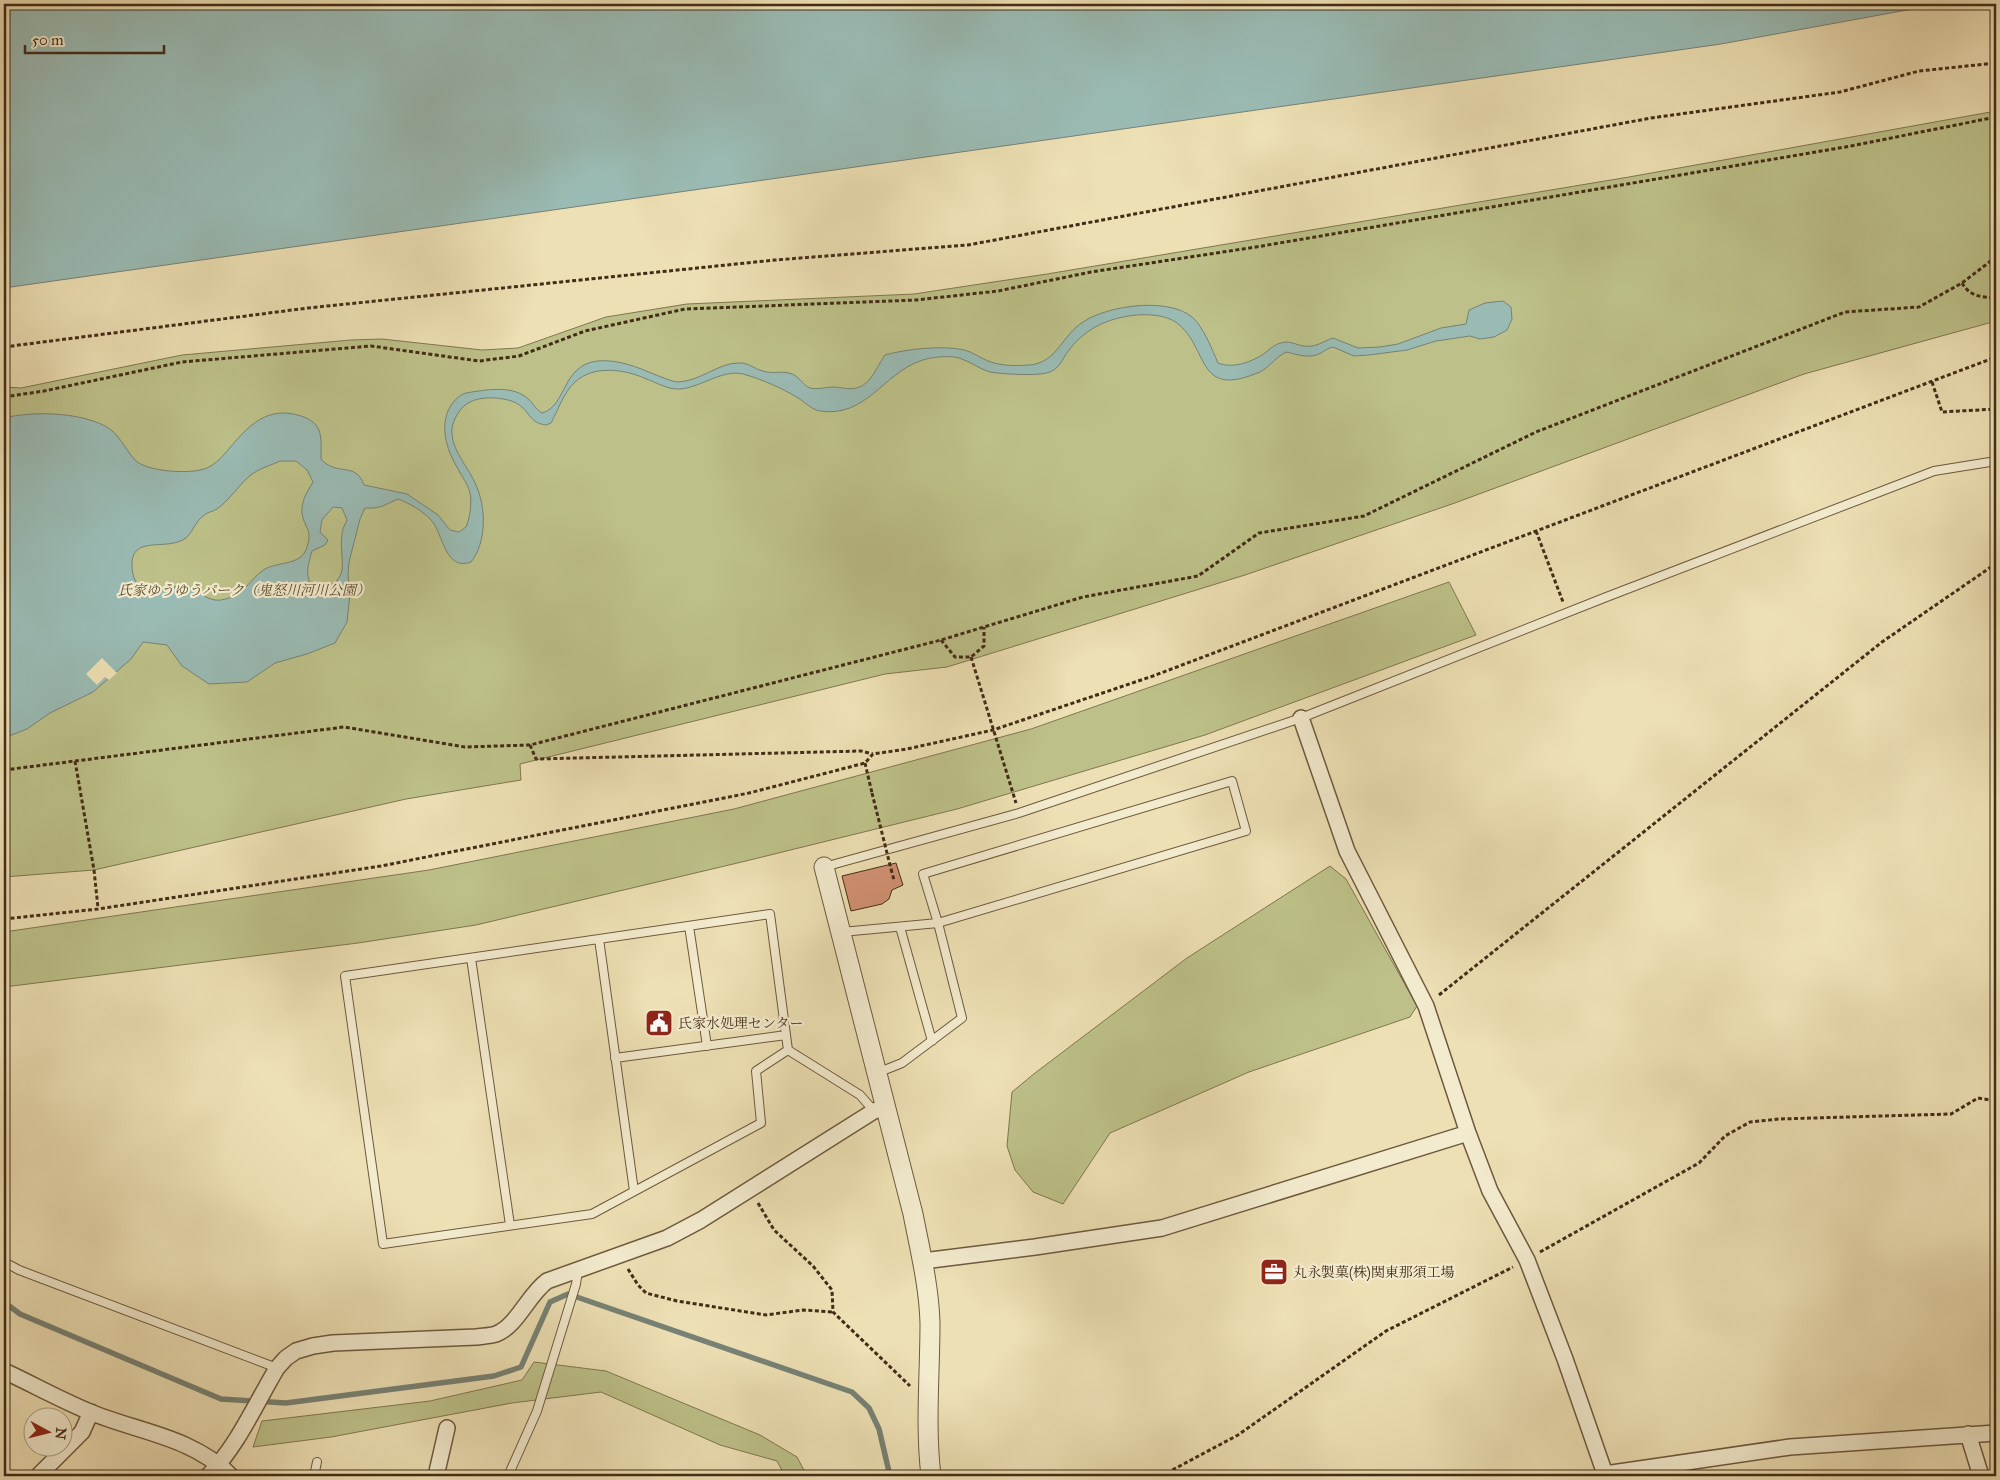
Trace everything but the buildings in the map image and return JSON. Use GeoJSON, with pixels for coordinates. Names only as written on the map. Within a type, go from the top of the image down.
{"type":"FeatureCollection","features":[{"type":"Feature","properties":{"kind":"street"},"geometry":{"type":"LineString","coordinates":[[1301,718],[1347,851],[1426,1006],[1468,1133],[1490,1191],[1527,1260],[1565,1359],[1605,1474],[1790,1447],[1996,1433]]}},
{"type":"Feature","properties":{"kind":"street"},"geometry":{"type":"LineString","coordinates":[[824,867],[875,1073],[879,1109],[923,1260],[930,1322],[928,1452],[931,1476]]}},
{"type":"Feature","properties":{"kind":"street"},"geometry":{"type":"LineString","coordinates":[[208,1476],[220,1464],[244,1426],[276,1368],[296,1351],[333,1343],[476,1337],[496,1334],[508,1326],[538,1287],[547,1280],[577,1277],[622,1254],[667,1238],[749,1190],[879,1109]]}},
{"type":"Feature","properties":{"kind":"street"},"geometry":{"type":"LineString","coordinates":[[923,1260],[1035,1247],[1162,1228],[1468,1133]]}},
{"type":"Feature","properties":{"kind":"street"},"geometry":{"type":"LineString","coordinates":[[4,1371],[91,1412],[186,1444],[220,1464],[231,1476]]}},
{"type":"Feature","properties":{"kind":"street"},"geometry":{"type":"LineString","coordinates":[[38,1476],[82,1432],[91,1412]]}},
{"type":"Feature","properties":{"kind":"street"},"geometry":{"type":"LineString","coordinates":[[436,1476],[447,1428]]}},
{"type":"Feature","properties":{"kind":"street"},"geometry":{"type":"LineString","coordinates":[[1968,1434],[1981,1476]]}},
{"type":"Feature","properties":{"kind":"lane"},"geometry":{"type":"LineString","coordinates":[[824,867],[1019,813],[1301,718],[1567,612],[1934,470],[1996,461]]}},
{"type":"Feature","properties":{"kind":"lane"},"geometry":{"type":"LineString","coordinates":[[841,932],[938,923],[1246,831],[1232,781],[923,874],[938,923],[962,1018],[902,1063],[875,1073]]}},
{"type":"Feature","properties":{"kind":"lane"},"geometry":{"type":"LineString","coordinates":[[770,914],[788,1050],[756,1071],[761,1123],[592,1214],[383,1244],[345,976],[770,914]]}},
{"type":"Feature","properties":{"kind":"lane"},"geometry":{"type":"LineString","coordinates":[[689,926],[707,1046]]}},
{"type":"Feature","properties":{"kind":"lane"},"geometry":{"type":"LineString","coordinates":[[900,927],[932,1041]]}},
{"type":"Feature","properties":{"kind":"lane"},"geometry":{"type":"LineString","coordinates":[[598,939],[634,1191]]}},
{"type":"Feature","properties":{"kind":"lane"},"geometry":{"type":"LineString","coordinates":[[471,958],[510,1225]]}},
{"type":"Feature","properties":{"kind":"lane"},"geometry":{"type":"LineString","coordinates":[[615,1058],[786,1035]]}},
{"type":"Feature","properties":{"kind":"lane"},"geometry":{"type":"LineString","coordinates":[[788,1050],[879,1109]]}},
{"type":"Feature","properties":{"kind":"lane"},"geometry":{"type":"LineString","coordinates":[[4,1262],[28,1273],[276,1368]]}},
{"type":"Feature","properties":{"kind":"lane"},"geometry":{"type":"LineString","coordinates":[[508,1476],[536,1411],[577,1277]]}},
{"type":"Feature","properties":{"kind":"lane"},"geometry":{"type":"LineString","coordinates":[[314,1476],[317,1462]]}},
{"type":"Feature","properties":{"kind":"path"},"geometry":{"type":"LineString","coordinates":[[4,348],[308,308],[775,260],[968,245],[1651,118],[1840,92],[1919,71],[1996,63]]}},
{"type":"Feature","properties":{"kind":"path"},"geometry":{"type":"LineString","coordinates":[[4,397],[44,391],[182,362],[371,346],[479,361],[519,356],[584,331],[684,309],[916,300],[998,291],[1091,272],[1256,248],[1851,146],[1996,117]]}},
{"type":"Feature","properties":{"kind":"path"},"geometry":{"type":"LineString","coordinates":[[4,770],[344,727],[465,748],[530,745],[940,640],[1083,597],[1198,576],[1259,533],[1364,516],[1536,432],[1844,312],[1919,307],[1962,283],[1996,257]]}},
{"type":"Feature","properties":{"kind":"path"},"geometry":{"type":"LineString","coordinates":[[1962,283],[1974,296],[1996,298]]}},
{"type":"Feature","properties":{"kind":"path"},"geometry":{"type":"LineString","coordinates":[[530,745],[536,759],[852,752],[873,754],[907,749],[993,730],[1153,676],[1996,357]]}},
{"type":"Feature","properties":{"kind":"path"},"geometry":{"type":"LineString","coordinates":[[1932,382],[1942,412],[1996,409]]}},
{"type":"Feature","properties":{"kind":"path"},"geometry":{"type":"LineString","coordinates":[[1536,531],[1567,612]]}},
{"type":"Feature","properties":{"kind":"path"},"geometry":{"type":"LineString","coordinates":[[1426,1006],[1882,642],[1996,564]]}},
{"type":"Feature","properties":{"kind":"path"},"geometry":{"type":"LineString","coordinates":[[1991,567],[1996,576]]}},
{"type":"Feature","properties":{"kind":"path"},"geometry":{"type":"LineString","coordinates":[[940,640],[956,657],[971,657],[984,646],[984,627]]}},
{"type":"Feature","properties":{"kind":"path"},"geometry":{"type":"LineString","coordinates":[[971,657],[1019,813]]}},
{"type":"Feature","properties":{"kind":"path"},"geometry":{"type":"LineString","coordinates":[[4,919],[98,909],[381,866],[748,793],[865,763],[873,754]]}},
{"type":"Feature","properties":{"kind":"path"},"geometry":{"type":"LineString","coordinates":[[75,761],[94,870],[98,909]]}},
{"type":"Feature","properties":{"kind":"path"},"geometry":{"type":"LineString","coordinates":[[865,763],[894,880]]}},
{"type":"Feature","properties":{"kind":"path"},"geometry":{"type":"LineString","coordinates":[[1162,1476],[1238,1435],[1386,1331],[1527,1260],[1698,1163],[1725,1136],[1750,1122],[1778,1119],[1951,1114],[1978,1098],[1996,1101]]}},
{"type":"Feature","properties":{"kind":"path"},"geometry":{"type":"LineString","coordinates":[[749,1190],[774,1230],[813,1266],[832,1290],[833,1312]]}},
{"type":"Feature","properties":{"kind":"path"},"geometry":{"type":"LineString","coordinates":[[622,1254],[630,1274],[646,1293],[677,1301],[766,1315],[803,1310],[833,1312],[914,1390]]}},
{"type":"Feature","properties":{"kind":"green space","name":"氏家ゆうゆうパーク（鬼怒川河川公園）"},"geometry":{"type":"Polygon","coordinates":[[[1996,111],[1996,321],[1804,374],[1452,504],[1245,575],[947,667],[885,674],[520,764],[521,780],[406,799],[94,870],[4,877],[4,387],[21,388],[182,355],[382,339],[482,350],[518,348],[606,317],[687,304],[914,294],[1047,274],[1629,177],[1996,111]]]}},
{"type":"Feature","properties":{"kind":"green space"},"geometry":{"type":"Polygon","coordinates":[[[1449,582],[1476,635],[1205,735],[957,809],[476,925],[358,943],[4,987],[4,932],[429,870],[734,809],[1031,729],[1449,582]]]}},
{"type":"Feature","properties":{"kind":"green space"},"geometry":{"type":"Polygon","coordinates":[[[1330,866],[1346,879],[1417,1006],[1410,1017],[1249,1072],[1110,1133],[1063,1204],[1033,1192],[1015,1170],[1007,1146],[1012,1092],[1187,958],[1330,866]]]}},
{"type":"Feature","properties":{"kind":"green space"},"geometry":{"type":"Polygon","coordinates":[[[534,1362],[606,1371],[760,1435],[797,1457],[807,1476],[785,1476],[777,1461],[720,1445],[601,1392],[512,1403],[331,1437],[253,1447],[262,1421],[430,1401],[522,1380],[534,1362]]]}},
{"type":"Feature","properties":{"kind":"water"},"geometry":{"type":"Polygon","coordinates":[[[4,4],[1940,4],[1721,44],[4,288],[4,4]]]}},
{"type":"Feature","properties":{"kind":"water"},"geometry":{"type":"Polygon","coordinates":[[[1503,301],[1511,307],[1512,319],[1507,330],[1494,337],[1480,339],[1470,336],[1436,341],[1407,350],[1369,355],[1354,356],[1333,347],[1311,356],[1286,352],[1260,372],[1236,379],[1222,379],[1213,375],[1187,333],[1173,320],[1152,315],[1141,315],[1126,316],[1098,325],[1090,330],[1076,342],[1060,364],[1050,372],[1026,375],[995,373],[955,357],[929,358],[907,367],[862,402],[850,408],[836,411],[820,411],[811,408],[792,394],[778,387],[750,376],[735,373],[720,376],[689,388],[676,389],[627,372],[609,370],[591,373],[582,377],[571,386],[551,423],[546,425],[534,421],[519,404],[512,401],[483,398],[465,405],[457,415],[452,427],[455,447],[476,485],[482,504],[482,535],[480,545],[471,562],[462,564],[450,557],[431,520],[420,510],[407,503],[398,499],[379,507],[365,508],[360,519],[349,562],[350,594],[347,622],[335,643],[307,654],[275,663],[247,682],[209,684],[182,666],[167,645],[143,642],[131,659],[93,692],[50,713],[27,729],[4,738],[4,418],[28,414],[55,414],[94,421],[110,429],[135,460],[141,464],[179,472],[197,471],[211,466],[220,459],[243,433],[259,420],[278,413],[301,416],[314,423],[320,432],[321,459],[327,464],[356,473],[364,485],[407,494],[438,515],[450,530],[459,532],[466,527],[470,515],[471,502],[468,487],[451,456],[446,441],[446,419],[453,403],[466,393],[505,390],[520,393],[542,413],[556,403],[570,378],[577,370],[585,364],[597,361],[627,364],[677,382],[693,379],[723,366],[742,363],[766,372],[786,372],[792,374],[810,388],[833,387],[853,389],[870,379],[885,355],[914,349],[955,349],[967,351],[993,363],[1029,365],[1038,363],[1053,354],[1076,327],[1094,316],[1125,307],[1158,306],[1174,308],[1187,314],[1197,322],[1209,342],[1218,363],[1236,365],[1254,359],[1284,342],[1308,346],[1333,338],[1358,348],[1398,344],[1441,328],[1466,324],[1469,310],[1485,303],[1503,301]],[[280,461],[252,474],[222,505],[201,518],[187,537],[172,543],[139,548],[135,553],[132,566],[134,578],[140,587],[146,590],[159,591],[187,585],[211,599],[221,600],[236,595],[265,569],[300,557],[307,547],[309,538],[302,508],[313,482],[307,470],[296,461],[280,461]],[[333,507],[322,520],[320,532],[328,540],[325,545],[312,551],[309,562],[309,581],[316,589],[328,586],[336,581],[342,569],[342,532],[347,520],[342,508],[333,507]]]}},
{"type":"Feature","properties":{"kind":"pier"},"geometry":{"type":"Polygon","coordinates":[[[102,658],[117,673],[109,680],[105,677],[97,685],[86,674],[102,658]]]}},
{"type":"Feature","properties":{"kind":"waterway"},"geometry":{"type":"LineString","coordinates":[[4,1302],[20,1314],[221,1399],[286,1403],[494,1376],[521,1367],[550,1302],[568,1294],[852,1392],[869,1408],[879,1429],[890,1476]]}},
{"type":"Feature","properties":{"kind":"place","name":"氏家水処理センター"},"geometry":{"type":"Point","coordinates":[659,1023]}},
{"type":"Feature","properties":{"kind":"place","name":"丸永製菓(株)関東那須工場"},"geometry":{"type":"Point","coordinates":[1274,1272]}}]}
